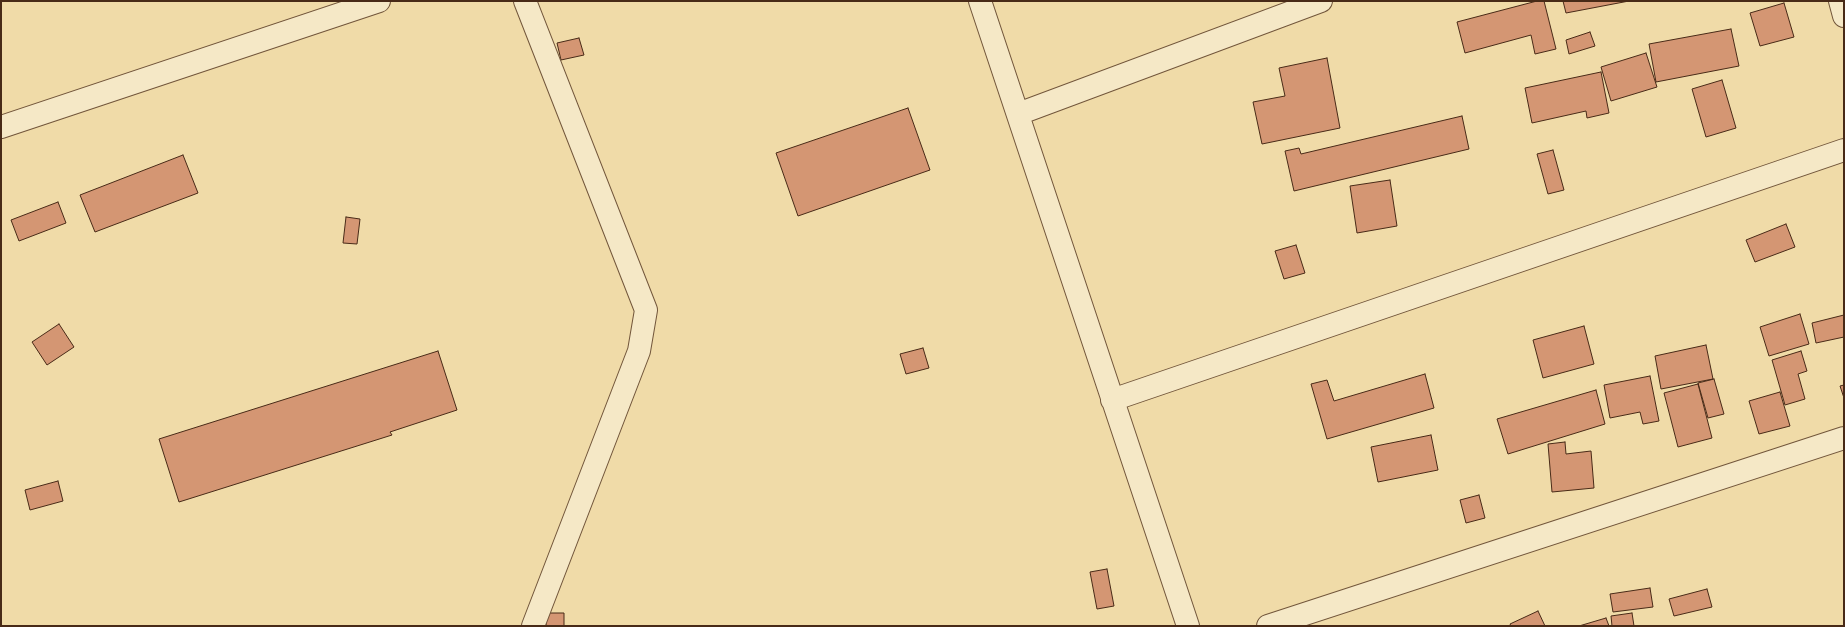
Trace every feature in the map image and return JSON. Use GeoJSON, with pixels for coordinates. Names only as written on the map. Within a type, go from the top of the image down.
{"type":"FeatureCollection","features":[{"type":"Feature","properties":{"kind":"street"},"geometry":{"type":"LineString","coordinates":[[1,127],[379,1]]}},
{"type":"Feature","properties":{"kind":"street"},"geometry":{"type":"LineString","coordinates":[[525,1],[646,310],[639,351],[533,626]]}},
{"type":"Feature","properties":{"kind":"street"},"geometry":{"type":"LineString","coordinates":[[980,1],[1188,626]]}},
{"type":"Feature","properties":{"kind":"street"},"geometry":{"type":"LineString","coordinates":[[1018,114],[1321,1]]}},
{"type":"Feature","properties":{"kind":"street"},"geometry":{"type":"LineString","coordinates":[[1840,1],[1844,16]]}},
{"type":"Feature","properties":{"kind":"street"},"geometry":{"type":"LineString","coordinates":[[1112,400],[1844,150]]}},
{"type":"Feature","properties":{"kind":"street"},"geometry":{"type":"LineString","coordinates":[[1268,626],[1844,438]]}},
{"type":"Feature","properties":{"kind":"building"},"geometry":{"type":"Polygon","coordinates":[[[1537,1],[1544,1],[1556,49],[1535,54],[1531,35],[1465,53],[1457,22],[1537,1]]]}},
{"type":"Feature","properties":{"kind":"building"},"geometry":{"type":"Polygon","coordinates":[[[1563,1],[1629,1],[1566,13],[1563,1]]]}},
{"type":"Feature","properties":{"kind":"building"},"geometry":{"type":"Polygon","coordinates":[[[1784,3],[1794,37],[1760,46],[1750,13],[1784,3]]]}},
{"type":"Feature","properties":{"kind":"building"},"geometry":{"type":"Polygon","coordinates":[[[1731,29],[1739,66],[1656,82],[1649,44],[1731,29]]]}},
{"type":"Feature","properties":{"kind":"building"},"geometry":{"type":"Polygon","coordinates":[[[1590,32],[1595,46],[1569,54],[1566,40],[1590,32]]]}},
{"type":"Feature","properties":{"kind":"building"},"geometry":{"type":"Polygon","coordinates":[[[579,38],[584,55],[561,60],[557,43],[579,38]]]}},
{"type":"Feature","properties":{"kind":"building"},"geometry":{"type":"Polygon","coordinates":[[[1646,53],[1657,87],[1611,101],[1601,67],[1646,53]]]}},
{"type":"Feature","properties":{"kind":"building"},"geometry":{"type":"Polygon","coordinates":[[[1327,58],[1340,128],[1262,144],[1253,102],[1285,96],[1279,68],[1327,58]]]}},
{"type":"Feature","properties":{"kind":"building"},"geometry":{"type":"Polygon","coordinates":[[[1601,72],[1609,113],[1587,118],[1586,111],[1532,123],[1525,88],[1601,72]]]}},
{"type":"Feature","properties":{"kind":"building"},"geometry":{"type":"Polygon","coordinates":[[[1722,80],[1736,128],[1706,137],[1692,89],[1722,80]]]}},
{"type":"Feature","properties":{"kind":"building"},"geometry":{"type":"Polygon","coordinates":[[[908,108],[930,170],[798,216],[776,153],[908,108]]]}},
{"type":"Feature","properties":{"kind":"building"},"geometry":{"type":"Polygon","coordinates":[[[1462,116],[1469,149],[1294,191],[1285,151],[1299,148],[1301,154],[1462,116]]]}},
{"type":"Feature","properties":{"kind":"building"},"geometry":{"type":"Polygon","coordinates":[[[1553,150],[1564,190],[1548,194],[1537,154],[1553,150]]]}},
{"type":"Feature","properties":{"kind":"building"},"geometry":{"type":"Polygon","coordinates":[[[183,155],[198,193],[95,232],[80,195],[183,155]]]}},
{"type":"Feature","properties":{"kind":"building"},"geometry":{"type":"Polygon","coordinates":[[[1390,180],[1397,226],[1357,233],[1350,186],[1390,180]]]}},
{"type":"Feature","properties":{"kind":"building"},"geometry":{"type":"Polygon","coordinates":[[[58,202],[66,223],[19,241],[11,220],[58,202]]]}},
{"type":"Feature","properties":{"kind":"building"},"geometry":{"type":"Polygon","coordinates":[[[346,217],[360,219],[357,244],[343,243],[346,217]]]}},
{"type":"Feature","properties":{"kind":"building"},"geometry":{"type":"Polygon","coordinates":[[[1786,224],[1795,247],[1755,262],[1746,240],[1786,224]]]}},
{"type":"Feature","properties":{"kind":"building"},"geometry":{"type":"Polygon","coordinates":[[[1296,245],[1305,273],[1284,279],[1275,251],[1296,245]]]}},
{"type":"Feature","properties":{"kind":"building"},"geometry":{"type":"Polygon","coordinates":[[[1800,314],[1809,344],[1769,356],[1760,327],[1800,314]]]}},
{"type":"Feature","properties":{"kind":"building"},"geometry":{"type":"Polygon","coordinates":[[[1844,315],[1844,337],[1816,343],[1812,323],[1844,315]]]}},
{"type":"Feature","properties":{"kind":"building"},"geometry":{"type":"Polygon","coordinates":[[[59,324],[74,347],[47,365],[32,342],[59,324]]]}},
{"type":"Feature","properties":{"kind":"building"},"geometry":{"type":"Polygon","coordinates":[[[1584,326],[1594,364],[1543,378],[1533,340],[1584,326]]]}},
{"type":"Feature","properties":{"kind":"building"},"geometry":{"type":"Polygon","coordinates":[[[1706,345],[1713,379],[1661,389],[1655,356],[1706,345]]]}},
{"type":"Feature","properties":{"kind":"building"},"geometry":{"type":"Polygon","coordinates":[[[923,348],[929,368],[906,374],[900,354],[923,348]]]}},
{"type":"Feature","properties":{"kind":"building"},"geometry":{"type":"Polygon","coordinates":[[[438,351],[457,410],[390,432],[392,435],[179,502],[159,439],[438,351]]]}},
{"type":"Feature","properties":{"kind":"building"},"geometry":{"type":"Polygon","coordinates":[[[1801,351],[1807,371],[1798,374],[1805,399],[1785,405],[1772,360],[1801,351]]]}},
{"type":"Feature","properties":{"kind":"building"},"geometry":{"type":"Polygon","coordinates":[[[1425,374],[1434,408],[1327,439],[1311,384],[1327,380],[1334,401],[1425,374]]]}},
{"type":"Feature","properties":{"kind":"building"},"geometry":{"type":"Polygon","coordinates":[[[1650,376],[1659,421],[1643,424],[1640,412],[1610,418],[1604,385],[1650,376]]]}},
{"type":"Feature","properties":{"kind":"building"},"geometry":{"type":"Polygon","coordinates":[[[1714,379],[1724,414],[1708,418],[1698,383],[1714,379]]]}},
{"type":"Feature","properties":{"kind":"building"},"geometry":{"type":"Polygon","coordinates":[[[1698,384],[1712,438],[1678,447],[1664,393],[1698,384]]]}},
{"type":"Feature","properties":{"kind":"building"},"geometry":{"type":"Polygon","coordinates":[[[1844,385],[1844,398],[1840,386],[1844,385]]]}},
{"type":"Feature","properties":{"kind":"building"},"geometry":{"type":"Polygon","coordinates":[[[1596,390],[1605,424],[1508,454],[1497,419],[1596,390]]]}},
{"type":"Feature","properties":{"kind":"building"},"geometry":{"type":"Polygon","coordinates":[[[1780,392],[1790,426],[1759,434],[1749,401],[1780,392]]]}},
{"type":"Feature","properties":{"kind":"building"},"geometry":{"type":"Polygon","coordinates":[[[1431,435],[1438,470],[1378,482],[1371,447],[1431,435]]]}},
{"type":"Feature","properties":{"kind":"building"},"geometry":{"type":"Polygon","coordinates":[[[1565,442],[1566,454],[1591,451],[1594,488],[1552,492],[1548,444],[1565,442]]]}},
{"type":"Feature","properties":{"kind":"building"},"geometry":{"type":"Polygon","coordinates":[[[58,481],[63,501],[30,510],[25,490],[58,481]]]}},
{"type":"Feature","properties":{"kind":"building"},"geometry":{"type":"Polygon","coordinates":[[[1479,495],[1485,518],[1466,523],[1460,500],[1479,495]]]}},
{"type":"Feature","properties":{"kind":"building"},"geometry":{"type":"Polygon","coordinates":[[[1107,569],[1114,606],[1097,609],[1090,572],[1107,569]]]}},
{"type":"Feature","properties":{"kind":"building"},"geometry":{"type":"Polygon","coordinates":[[[1650,588],[1653,607],[1613,612],[1610,594],[1650,588]]]}},
{"type":"Feature","properties":{"kind":"building"},"geometry":{"type":"Polygon","coordinates":[[[1707,589],[1712,607],[1674,616],[1669,599],[1707,589]]]}},
{"type":"Feature","properties":{"kind":"building"},"geometry":{"type":"Polygon","coordinates":[[[1538,611],[1545,626],[1511,626],[1510,624],[1538,611]]]}},
{"type":"Feature","properties":{"kind":"building"},"geometry":{"type":"Polygon","coordinates":[[[546,613],[564,613],[564,626],[546,626],[546,613]]]}},
{"type":"Feature","properties":{"kind":"building"},"geometry":{"type":"Polygon","coordinates":[[[1632,613],[1634,626],[1612,626],[1611,616],[1632,613]]]}},
{"type":"Feature","properties":{"kind":"building"},"geometry":{"type":"Polygon","coordinates":[[[1606,618],[1609,626],[1579,626],[1606,618]]]}}]}
